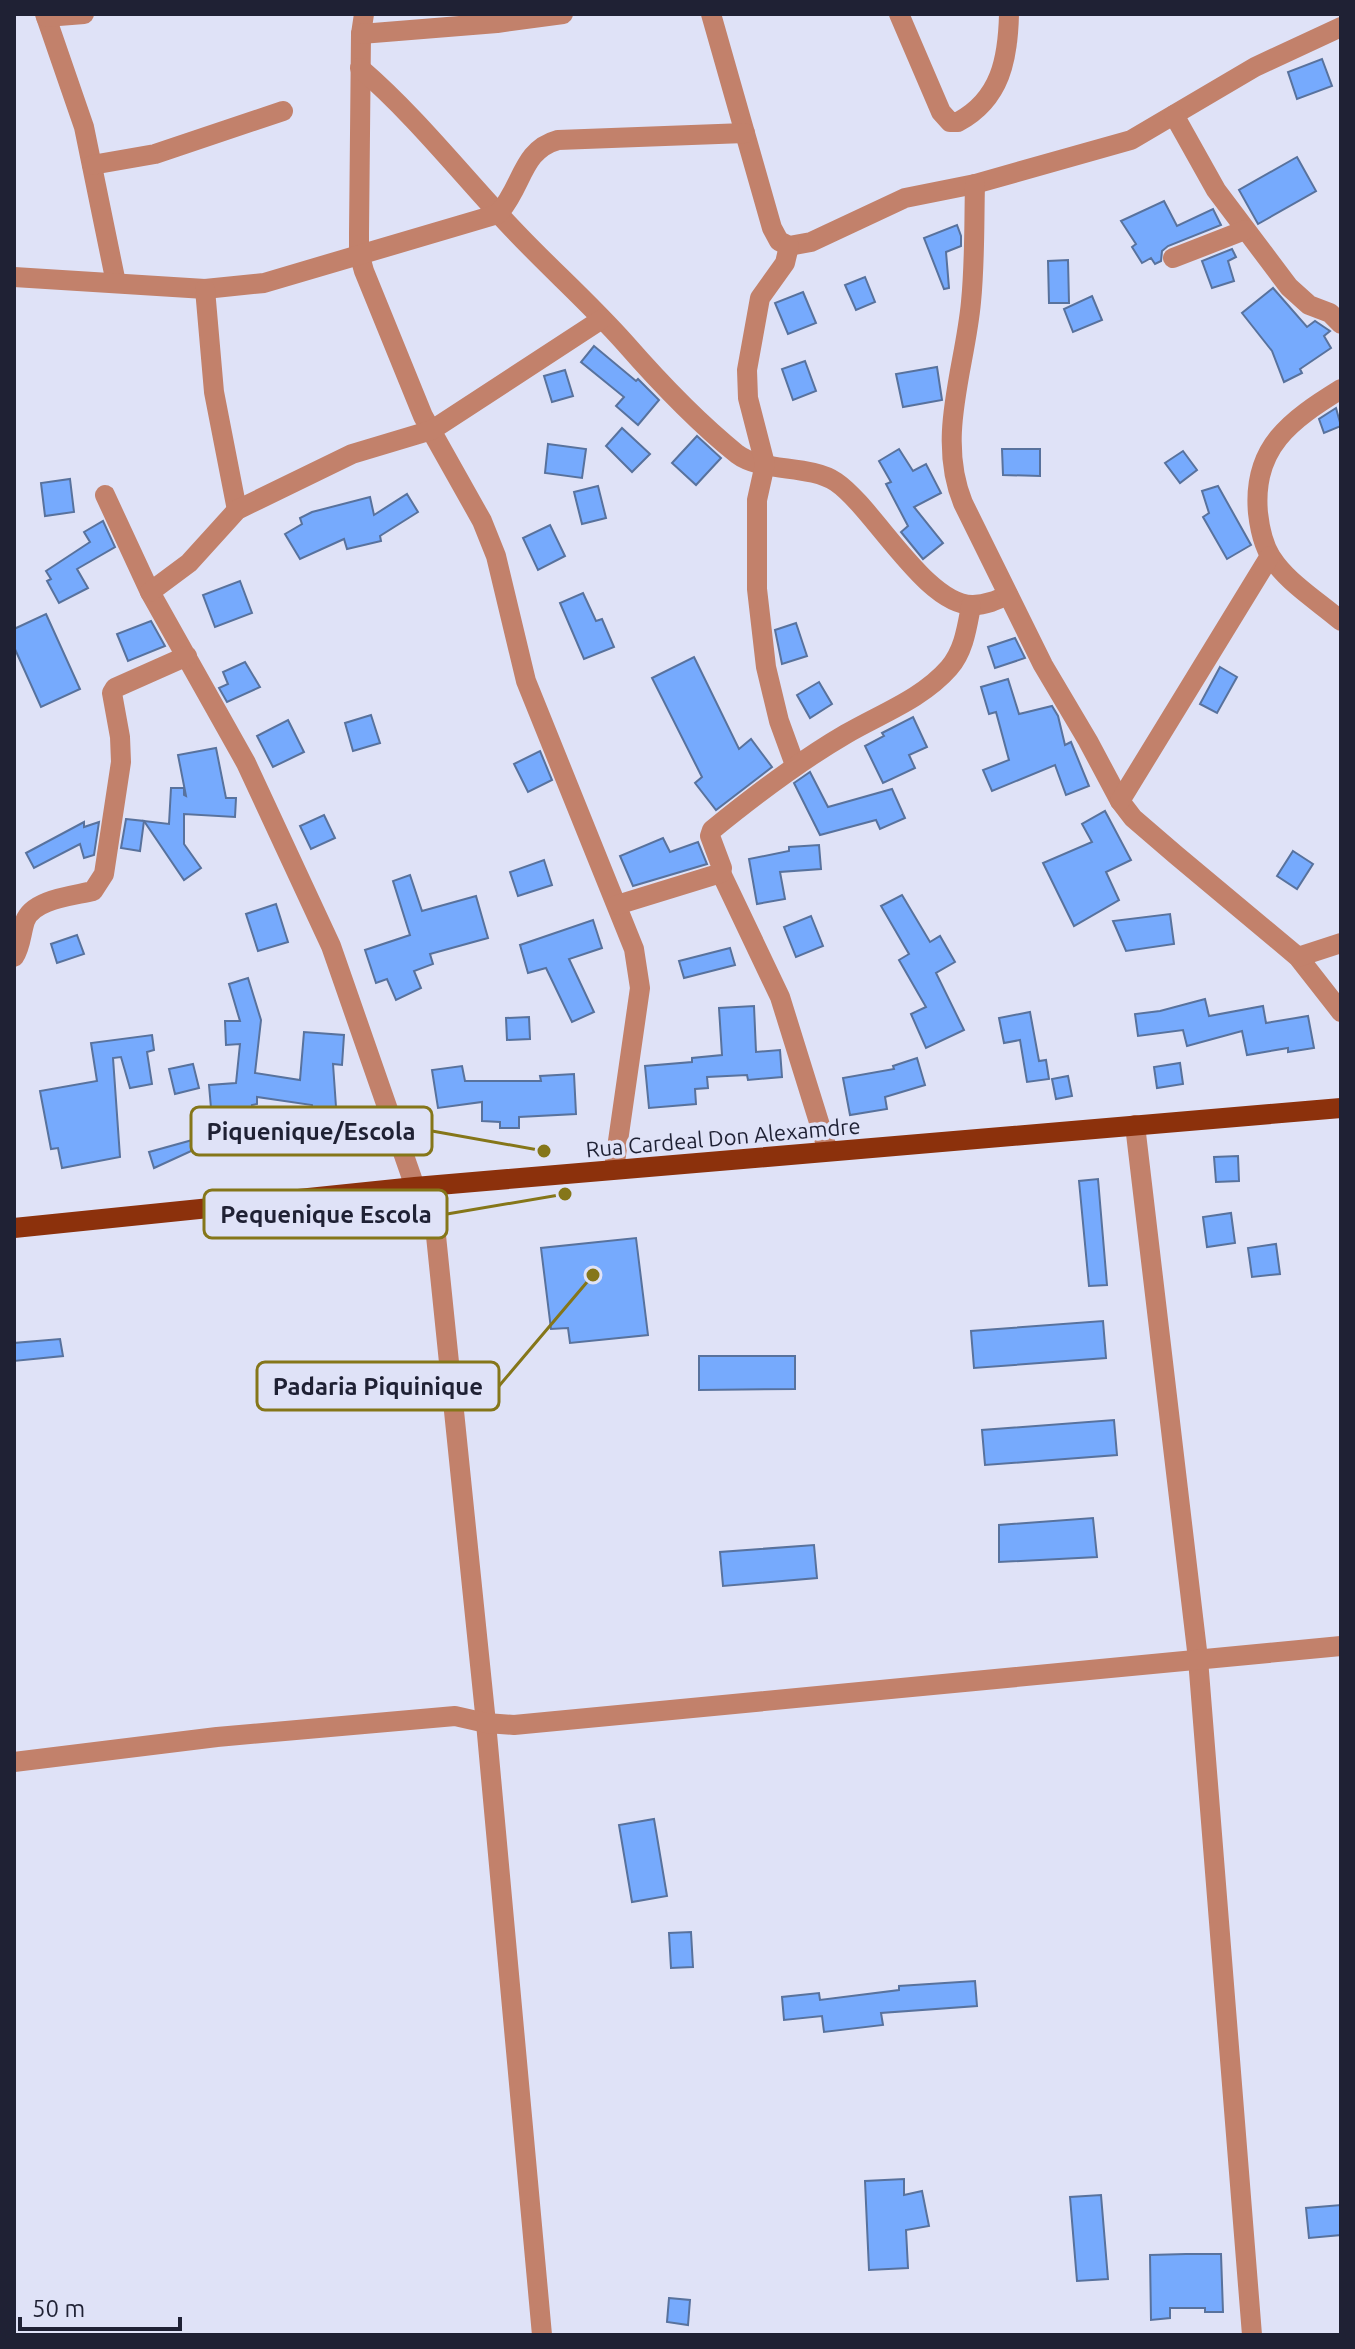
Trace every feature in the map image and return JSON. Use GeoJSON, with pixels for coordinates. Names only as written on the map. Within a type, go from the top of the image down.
{"type":"FeatureCollection","features":[{"type":"Feature","properties":{"kind":"main road","name":"Rua Cardeal Don Alexamdre"},"geometry":{"type":"LineString","coordinates":[[14,1228],[614,1169],[1341,1108]]}},
{"type":"Feature","properties":{"kind":"street"},"geometry":{"type":"LineString","coordinates":[[84,14],[45,15],[73,92],[92,165],[116,283]]}},
{"type":"Feature","properties":{"kind":"street"},"geometry":{"type":"LineString","coordinates":[[563,14],[497,23],[363,24],[359,253],[388,335],[432,430],[482,521],[496,556],[526,681],[634,949],[640,988],[614,1169]]}},
{"type":"Feature","properties":{"kind":"street"},"geometry":{"type":"LineString","coordinates":[[711,14],[772,228],[779,241],[789,246],[811,242],[905,198],[975,184],[1131,140],[1255,67],[1341,27]]}},
{"type":"Feature","properties":{"kind":"street"},"geometry":{"type":"LineString","coordinates":[[899,14],[941,112],[950,122],[958,122],[977,107],[1004,70],[1009,14]]}},
{"type":"Feature","properties":{"kind":"street"},"geometry":{"type":"LineString","coordinates":[[360,68],[428,134],[498,214],[602,319],[654,379],[741,457],[835,482],[924,578],[954,601],[971,606],[990,603],[1008,595]]}},
{"type":"Feature","properties":{"kind":"street"},"geometry":{"type":"LineString","coordinates":[[92,165],[155,154],[283,111]]}},
{"type":"Feature","properties":{"kind":"street"},"geometry":{"type":"LineString","coordinates":[[1174,115],[1216,190],[1289,287],[1309,305],[1330,313],[1341,324]]}},
{"type":"Feature","properties":{"kind":"street"},"geometry":{"type":"LineString","coordinates":[[14,277],[205,289],[264,283],[498,214],[509,202],[534,152],[544,144],[558,140],[745,133]]}},
{"type":"Feature","properties":{"kind":"street"},"geometry":{"type":"LineString","coordinates":[[975,184],[971,304],[955,393],[952,464],[963,503],[1043,665],[1120,801],[1145,828],[1298,957],[1341,1012]]}},
{"type":"Feature","properties":{"kind":"street"},"geometry":{"type":"LineString","coordinates":[[1173,258],[1245,230]]}},
{"type":"Feature","properties":{"kind":"street"},"geometry":{"type":"LineString","coordinates":[[789,246],[785,263],[760,298],[747,370],[748,398],[765,464],[757,500],[757,589],[766,667],[779,721],[795,765]]}},
{"type":"Feature","properties":{"kind":"street"},"geometry":{"type":"LineString","coordinates":[[205,289],[214,392],[237,510]]}},
{"type":"Feature","properties":{"kind":"street"},"geometry":{"type":"LineString","coordinates":[[150,592],[189,563],[237,510],[352,454],[432,430],[602,319]]}},
{"type":"Feature","properties":{"kind":"street"},"geometry":{"type":"LineString","coordinates":[[1341,389],[1288,425],[1271,449],[1257,478],[1260,532],[1270,556],[1277,566],[1341,621]]}},
{"type":"Feature","properties":{"kind":"street"},"geometry":{"type":"LineString","coordinates":[[105,495],[150,592],[246,763],[331,946],[423,1187],[486,1723],[542,2335]]}},
{"type":"Feature","properties":{"kind":"street"},"geometry":{"type":"LineString","coordinates":[[1120,801],[1270,556]]}},
{"type":"Feature","properties":{"kind":"street"},"geometry":{"type":"LineString","coordinates":[[828,1151],[780,997],[721,873],[710,836],[712,830],[795,765],[917,695],[942,676],[952,665],[964,641],[971,606]]}},
{"type":"Feature","properties":{"kind":"street"},"geometry":{"type":"LineString","coordinates":[[14,957],[27,917],[33,910],[93,891],[104,874],[121,762],[112,693],[119,684],[187,656]]}},
{"type":"Feature","properties":{"kind":"street"},"geometry":{"type":"LineString","coordinates":[[617,905],[721,873]]}},
{"type":"Feature","properties":{"kind":"street"},"geometry":{"type":"LineString","coordinates":[[1298,957],[1341,943]]}},
{"type":"Feature","properties":{"kind":"street"},"geometry":{"type":"LineString","coordinates":[[1135,1125],[1198,1659],[1252,2335]]}},
{"type":"Feature","properties":{"kind":"street"},"geometry":{"type":"LineString","coordinates":[[14,1762],[217,1737],[455,1716],[514,1725],[1341,1646]]}},
{"type":"Feature","properties":{"kind":"building"},"geometry":{"type":"Polygon","coordinates":[[[1322,59],[1332,86],[1297,99],[1288,72],[1322,59]]]}},
{"type":"Feature","properties":{"kind":"building"},"geometry":{"type":"Polygon","coordinates":[[[1297,157],[1316,191],[1258,224],[1239,190],[1297,157]]]}},
{"type":"Feature","properties":{"kind":"building"},"geometry":{"type":"Polygon","coordinates":[[[1164,201],[1177,226],[1213,209],[1221,225],[1168,246],[1162,251],[1161,261],[1155,264],[1151,258],[1142,263],[1132,247],[1136,244],[1121,221],[1164,201]]]}},
{"type":"Feature","properties":{"kind":"building"},"geometry":{"type":"Polygon","coordinates":[[[957,225],[961,246],[946,252],[949,288],[944,289],[924,238],[957,225]]]}},
{"type":"Feature","properties":{"kind":"building"},"geometry":{"type":"Polygon","coordinates":[[[1232,249],[1236,257],[1228,261],[1234,281],[1212,288],[1202,261],[1232,249]]]}},
{"type":"Feature","properties":{"kind":"building"},"geometry":{"type":"Polygon","coordinates":[[[1068,260],[1069,303],[1049,303],[1048,261],[1068,260]]]}},
{"type":"Feature","properties":{"kind":"building"},"geometry":{"type":"Polygon","coordinates":[[[865,277],[875,302],[856,310],[845,285],[865,277]]]}},
{"type":"Feature","properties":{"kind":"building"},"geometry":{"type":"Polygon","coordinates":[[[1273,288],[1307,327],[1315,321],[1330,331],[1324,336],[1331,348],[1300,369],[1302,373],[1284,382],[1272,351],[1242,313],[1273,288]]]}},
{"type":"Feature","properties":{"kind":"building"},"geometry":{"type":"Polygon","coordinates":[[[803,292],[816,323],[788,334],[775,303],[803,292]]]}},
{"type":"Feature","properties":{"kind":"building"},"geometry":{"type":"Polygon","coordinates":[[[1092,296],[1102,320],[1073,332],[1064,309],[1092,296]]]}},
{"type":"Feature","properties":{"kind":"building"},"geometry":{"type":"Polygon","coordinates":[[[594,346],[636,381],[638,379],[659,400],[638,425],[616,406],[624,397],[581,362],[594,346]]]}},
{"type":"Feature","properties":{"kind":"building"},"geometry":{"type":"Polygon","coordinates":[[[805,361],[816,391],[793,400],[782,369],[805,361]]]}},
{"type":"Feature","properties":{"kind":"building"},"geometry":{"type":"Polygon","coordinates":[[[937,367],[942,400],[903,407],[896,374],[937,367]]]}},
{"type":"Feature","properties":{"kind":"building"},"geometry":{"type":"Polygon","coordinates":[[[565,370],[573,396],[552,402],[544,376],[565,370]]]}},
{"type":"Feature","properties":{"kind":"building"},"geometry":{"type":"Polygon","coordinates":[[[1336,408],[1341,426],[1324,433],[1319,419],[1336,408]]]}},
{"type":"Feature","properties":{"kind":"building"},"geometry":{"type":"Polygon","coordinates":[[[622,428],[650,454],[632,472],[606,446],[622,428]]]}},
{"type":"Feature","properties":{"kind":"building"},"geometry":{"type":"Polygon","coordinates":[[[697,436],[721,458],[696,485],[672,463],[697,436]]]}},
{"type":"Feature","properties":{"kind":"building"},"geometry":{"type":"Polygon","coordinates":[[[548,444],[586,449],[582,478],[545,473],[548,444]]]}},
{"type":"Feature","properties":{"kind":"building"},"geometry":{"type":"Polygon","coordinates":[[[899,449],[913,471],[926,464],[941,493],[914,507],[943,543],[923,559],[901,532],[908,526],[886,484],[891,482],[879,461],[899,449]]]}},
{"type":"Feature","properties":{"kind":"building"},"geometry":{"type":"Polygon","coordinates":[[[1002,449],[1040,449],[1040,476],[1003,475],[1002,449]]]}},
{"type":"Feature","properties":{"kind":"building"},"geometry":{"type":"Polygon","coordinates":[[[1183,451],[1197,470],[1180,483],[1165,463],[1183,451]]]}},
{"type":"Feature","properties":{"kind":"building"},"geometry":{"type":"Polygon","coordinates":[[[70,479],[74,512],[45,516],[41,483],[70,479]]]}},
{"type":"Feature","properties":{"kind":"building"},"geometry":{"type":"Polygon","coordinates":[[[598,486],[606,518],[582,524],[574,492],[598,486]]]}},
{"type":"Feature","properties":{"kind":"building"},"geometry":{"type":"Polygon","coordinates":[[[1218,486],[1251,545],[1227,559],[1203,517],[1209,513],[1202,491],[1218,486]]]}},
{"type":"Feature","properties":{"kind":"building"},"geometry":{"type":"Polygon","coordinates":[[[407,494],[418,512],[380,536],[381,541],[347,549],[344,539],[300,559],[285,534],[302,524],[300,518],[312,512],[370,497],[374,515],[407,494]]]}},
{"type":"Feature","properties":{"kind":"building"},"geometry":{"type":"Polygon","coordinates":[[[103,521],[115,547],[77,569],[88,588],[59,603],[47,581],[51,579],[46,571],[90,542],[84,532],[103,521]]]}},
{"type":"Feature","properties":{"kind":"building"},"geometry":{"type":"Polygon","coordinates":[[[550,525],[565,556],[538,570],[523,538],[550,525]]]}},
{"type":"Feature","properties":{"kind":"building"},"geometry":{"type":"Polygon","coordinates":[[[240,581],[252,613],[215,627],[203,595],[240,581]]]}},
{"type":"Feature","properties":{"kind":"building"},"geometry":{"type":"Polygon","coordinates":[[[583,593],[596,621],[602,619],[614,647],[584,659],[560,603],[583,593]]]}},
{"type":"Feature","properties":{"kind":"building"},"geometry":{"type":"Polygon","coordinates":[[[46,614],[80,689],[41,707],[14,647],[14,629],[46,614]]]}},
{"type":"Feature","properties":{"kind":"building"},"geometry":{"type":"Polygon","coordinates":[[[151,621],[165,646],[128,661],[117,634],[151,621]]]}},
{"type":"Feature","properties":{"kind":"building"},"geometry":{"type":"Polygon","coordinates":[[[796,623],[807,656],[782,664],[775,630],[796,623]]]}},
{"type":"Feature","properties":{"kind":"building"},"geometry":{"type":"Polygon","coordinates":[[[1015,638],[1025,658],[995,668],[988,647],[1015,638]]]}},
{"type":"Feature","properties":{"kind":"building"},"geometry":{"type":"Polygon","coordinates":[[[694,657],[739,749],[751,739],[772,767],[716,810],[695,783],[702,777],[652,678],[694,657]]]}},
{"type":"Feature","properties":{"kind":"building"},"geometry":{"type":"Polygon","coordinates":[[[245,662],[260,687],[227,702],[219,688],[228,684],[223,672],[245,662]]]}},
{"type":"Feature","properties":{"kind":"building"},"geometry":{"type":"Polygon","coordinates":[[[1220,667],[1237,677],[1217,713],[1200,704],[1220,667]]]}},
{"type":"Feature","properties":{"kind":"building"},"geometry":{"type":"Polygon","coordinates":[[[1008,679],[1019,714],[1052,706],[1058,716],[1065,745],[1071,742],[1089,786],[1066,795],[1055,765],[992,791],[983,770],[1009,760],[996,712],[989,714],[981,687],[1008,679]]]}},
{"type":"Feature","properties":{"kind":"building"},"geometry":{"type":"Polygon","coordinates":[[[819,682],[832,704],[810,718],[797,695],[819,682]]]}},
{"type":"Feature","properties":{"kind":"building"},"geometry":{"type":"Polygon","coordinates":[[[371,715],[380,743],[353,751],[345,723],[371,715]]]}},
{"type":"Feature","properties":{"kind":"building"},"geometry":{"type":"Polygon","coordinates":[[[913,717],[927,747],[909,755],[915,768],[883,783],[865,746],[913,717]]]}},
{"type":"Feature","properties":{"kind":"building"},"geometry":{"type":"Polygon","coordinates":[[[288,720],[304,752],[273,767],[257,736],[288,720]]]}},
{"type":"Feature","properties":{"kind":"building"},"geometry":{"type":"Polygon","coordinates":[[[216,748],[226,798],[236,798],[235,817],[184,814],[184,844],[201,868],[184,880],[144,821],[169,824],[171,788],[184,788],[186,796],[178,755],[216,748]]]}},
{"type":"Feature","properties":{"kind":"building"},"geometry":{"type":"Polygon","coordinates":[[[540,751],[552,780],[528,792],[514,764],[540,751]]]}},
{"type":"Feature","properties":{"kind":"building"},"geometry":{"type":"Polygon","coordinates":[[[810,772],[828,807],[892,789],[905,818],[880,829],[876,820],[820,835],[794,783],[810,772]]]}},
{"type":"Feature","properties":{"kind":"building"},"geometry":{"type":"Polygon","coordinates":[[[1105,811],[1131,860],[1106,872],[1119,900],[1074,926],[1043,863],[1092,842],[1082,824],[1105,811]]]}},
{"type":"Feature","properties":{"kind":"building"},"geometry":{"type":"Polygon","coordinates":[[[324,815],[335,838],[311,849],[300,826],[324,815]]]}},
{"type":"Feature","properties":{"kind":"building"},"geometry":{"type":"Polygon","coordinates":[[[126,819],[144,821],[140,851],[121,848],[126,819]]]}},
{"type":"Feature","properties":{"kind":"building"},"geometry":{"type":"Polygon","coordinates":[[[84,822],[84,827],[99,822],[94,855],[84,858],[80,844],[34,868],[26,853],[84,822]]]}},
{"type":"Feature","properties":{"kind":"building"},"geometry":{"type":"Polygon","coordinates":[[[663,838],[670,852],[698,842],[707,864],[633,886],[620,856],[663,838]]]}},
{"type":"Feature","properties":{"kind":"building"},"geometry":{"type":"Polygon","coordinates":[[[819,845],[821,869],[780,872],[785,899],[757,904],[749,859],[789,851],[789,847],[819,845]]]}},
{"type":"Feature","properties":{"kind":"building"},"geometry":{"type":"Polygon","coordinates":[[[1293,851],[1313,864],[1297,889],[1277,876],[1293,851]]]}},
{"type":"Feature","properties":{"kind":"building"},"geometry":{"type":"Polygon","coordinates":[[[544,860],[552,885],[518,896],[510,872],[544,860]]]}},
{"type":"Feature","properties":{"kind":"building"},"geometry":{"type":"Polygon","coordinates":[[[410,875],[422,911],[476,896],[488,938],[430,954],[433,964],[414,971],[421,988],[396,1000],[387,979],[376,983],[365,950],[410,935],[393,881],[410,875]]]}},
{"type":"Feature","properties":{"kind":"building"},"geometry":{"type":"Polygon","coordinates":[[[902,895],[930,942],[940,936],[955,962],[936,973],[964,1030],[926,1048],[911,1014],[926,1007],[899,960],[909,954],[881,906],[902,895]]]}},
{"type":"Feature","properties":{"kind":"building"},"geometry":{"type":"Polygon","coordinates":[[[276,904],[288,942],[258,951],[246,914],[276,904]]]}},
{"type":"Feature","properties":{"kind":"building"},"geometry":{"type":"Polygon","coordinates":[[[1170,914],[1174,944],[1126,951],[1113,921],[1170,914]]]}},
{"type":"Feature","properties":{"kind":"building"},"geometry":{"type":"Polygon","coordinates":[[[811,916],[823,946],[796,957],[784,927],[811,916]]]}},
{"type":"Feature","properties":{"kind":"building"},"geometry":{"type":"Polygon","coordinates":[[[593,920],[602,948],[569,959],[594,1012],[572,1022],[546,968],[528,973],[520,945],[593,920]]]}},
{"type":"Feature","properties":{"kind":"building"},"geometry":{"type":"Polygon","coordinates":[[[77,935],[84,954],[57,963],[51,944],[77,935]]]}},
{"type":"Feature","properties":{"kind":"building"},"geometry":{"type":"Polygon","coordinates":[[[730,948],[735,965],[684,978],[679,961],[730,948]]]}},
{"type":"Feature","properties":{"kind":"building"},"geometry":{"type":"Polygon","coordinates":[[[248,978],[261,1020],[255,1073],[300,1080],[304,1032],[344,1035],[342,1065],[333,1064],[337,1121],[313,1122],[312,1105],[257,1097],[257,1104],[252,1105],[256,1150],[215,1154],[209,1085],[236,1083],[240,1044],[226,1045],[225,1021],[240,1021],[229,984],[248,978]]]}},
{"type":"Feature","properties":{"kind":"building"},"geometry":{"type":"Polygon","coordinates":[[[1205,999],[1209,1016],[1263,1006],[1266,1023],[1308,1016],[1314,1048],[1288,1052],[1288,1048],[1247,1055],[1242,1031],[1187,1046],[1183,1030],[1138,1036],[1135,1014],[1205,999]]]}},
{"type":"Feature","properties":{"kind":"building"},"geometry":{"type":"Polygon","coordinates":[[[754,1006],[756,1052],[780,1050],[782,1077],[748,1080],[747,1075],[707,1077],[708,1088],[695,1089],[696,1104],[649,1108],[645,1066],[692,1062],[692,1058],[722,1055],[719,1008],[754,1006]]]}},
{"type":"Feature","properties":{"kind":"building"},"geometry":{"type":"Polygon","coordinates":[[[1030,1012],[1039,1061],[1046,1060],[1049,1079],[1027,1082],[1020,1040],[1004,1043],[999,1018],[1030,1012]]]}},
{"type":"Feature","properties":{"kind":"building"},"geometry":{"type":"Polygon","coordinates":[[[529,1017],[530,1039],[507,1040],[506,1018],[529,1017]]]}},
{"type":"Feature","properties":{"kind":"building"},"geometry":{"type":"Polygon","coordinates":[[[152,1035],[154,1050],[147,1052],[152,1084],[130,1088],[121,1057],[113,1058],[120,1157],[62,1168],[58,1148],[51,1149],[40,1091],[97,1081],[91,1043],[152,1035]]]}},
{"type":"Feature","properties":{"kind":"building"},"geometry":{"type":"Polygon","coordinates":[[[917,1058],[925,1085],[885,1097],[887,1109],[850,1115],[843,1078],[894,1069],[893,1066],[917,1058]]]}},
{"type":"Feature","properties":{"kind":"building"},"geometry":{"type":"Polygon","coordinates":[[[1180,1063],[1183,1084],[1157,1088],[1154,1067],[1180,1063]]]}},
{"type":"Feature","properties":{"kind":"building"},"geometry":{"type":"Polygon","coordinates":[[[193,1064],[199,1088],[175,1094],[169,1069],[193,1064]]]}},
{"type":"Feature","properties":{"kind":"building"},"geometry":{"type":"Polygon","coordinates":[[[462,1066],[465,1081],[541,1081],[540,1076],[574,1074],[576,1114],[519,1117],[519,1128],[500,1128],[500,1122],[482,1121],[482,1102],[438,1108],[432,1070],[462,1066]]]}},
{"type":"Feature","properties":{"kind":"building"},"geometry":{"type":"Polygon","coordinates":[[[1068,1076],[1072,1096],[1056,1099],[1052,1079],[1068,1076]]]}},
{"type":"Feature","properties":{"kind":"building"},"geometry":{"type":"Polygon","coordinates":[[[196,1139],[200,1147],[154,1168],[149,1152],[196,1139]]]}},
{"type":"Feature","properties":{"kind":"building"},"geometry":{"type":"Polygon","coordinates":[[[1238,1156],[1239,1181],[1216,1182],[1214,1157],[1238,1156]]]}},
{"type":"Feature","properties":{"kind":"building"},"geometry":{"type":"Polygon","coordinates":[[[1098,1179],[1107,1285],[1089,1286],[1079,1181],[1098,1179]]]}},
{"type":"Feature","properties":{"kind":"building"},"geometry":{"type":"Polygon","coordinates":[[[1231,1213],[1235,1243],[1207,1247],[1203,1217],[1231,1213]]]}},
{"type":"Feature","properties":{"kind":"building"},"geometry":{"type":"Polygon","coordinates":[[[636,1238],[648,1335],[570,1343],[568,1328],[551,1329],[541,1248],[636,1238]]]}},
{"type":"Feature","properties":{"kind":"building"},"geometry":{"type":"Polygon","coordinates":[[[1276,1244],[1280,1274],[1252,1277],[1248,1248],[1276,1244]]]}},
{"type":"Feature","properties":{"kind":"building"},"geometry":{"type":"Polygon","coordinates":[[[1103,1321],[1106,1358],[974,1368],[971,1331],[1103,1321]]]}},
{"type":"Feature","properties":{"kind":"building"},"geometry":{"type":"Polygon","coordinates":[[[60,1339],[63,1356],[14,1361],[14,1343],[60,1339]]]}},
{"type":"Feature","properties":{"kind":"building"},"geometry":{"type":"Polygon","coordinates":[[[699,1356],[795,1356],[795,1389],[699,1390],[699,1356]]]}},
{"type":"Feature","properties":{"kind":"building"},"geometry":{"type":"Polygon","coordinates":[[[1114,1420],[1117,1455],[985,1465],[982,1430],[1114,1420]]]}},
{"type":"Feature","properties":{"kind":"building"},"geometry":{"type":"Polygon","coordinates":[[[1093,1518],[1097,1557],[999,1562],[999,1525],[1093,1518]]]}},
{"type":"Feature","properties":{"kind":"building"},"geometry":{"type":"Polygon","coordinates":[[[814,1545],[817,1578],[723,1586],[720,1552],[814,1545]]]}},
{"type":"Feature","properties":{"kind":"building"},"geometry":{"type":"Polygon","coordinates":[[[654,1819],[667,1896],[632,1902],[619,1825],[654,1819]]]}},
{"type":"Feature","properties":{"kind":"building"},"geometry":{"type":"Polygon","coordinates":[[[691,1932],[693,1967],[671,1968],[669,1933],[691,1932]]]}},
{"type":"Feature","properties":{"kind":"building"},"geometry":{"type":"Polygon","coordinates":[[[975,1981],[977,2006],[881,2013],[883,2025],[824,2032],[822,2016],[784,2020],[782,1997],[819,1993],[820,2000],[899,1990],[899,1986],[975,1981]]]}},
{"type":"Feature","properties":{"kind":"building"},"geometry":{"type":"Polygon","coordinates":[[[904,2179],[904,2195],[922,2191],[929,2226],[906,2230],[908,2268],[869,2270],[865,2181],[904,2179]]]}},
{"type":"Feature","properties":{"kind":"building"},"geometry":{"type":"Polygon","coordinates":[[[1101,2195],[1108,2279],[1077,2281],[1070,2197],[1101,2195]]]}},
{"type":"Feature","properties":{"kind":"building"},"geometry":{"type":"Polygon","coordinates":[[[1341,2205],[1341,2235],[1309,2238],[1306,2208],[1341,2205]]]}},
{"type":"Feature","properties":{"kind":"building"},"geometry":{"type":"Polygon","coordinates":[[[1221,2254],[1223,2312],[1205,2312],[1205,2308],[1170,2308],[1170,2318],[1151,2320],[1150,2255],[1221,2254]]]}},
{"type":"Feature","properties":{"kind":"building"},"geometry":{"type":"Polygon","coordinates":[[[669,2298],[690,2300],[688,2325],[667,2322],[669,2298]]]}},
{"type":"Feature","properties":{"kind":"place","name":"Piquenique/Escola"},"geometry":{"type":"Point","coordinates":[544,1151]}},
{"type":"Feature","properties":{"kind":"place","name":"Pequenique Escola"},"geometry":{"type":"Point","coordinates":[565,1194]}},
{"type":"Feature","properties":{"kind":"place","name":"Padaria Piquinique"},"geometry":{"type":"Point","coordinates":[593,1275]}}]}
